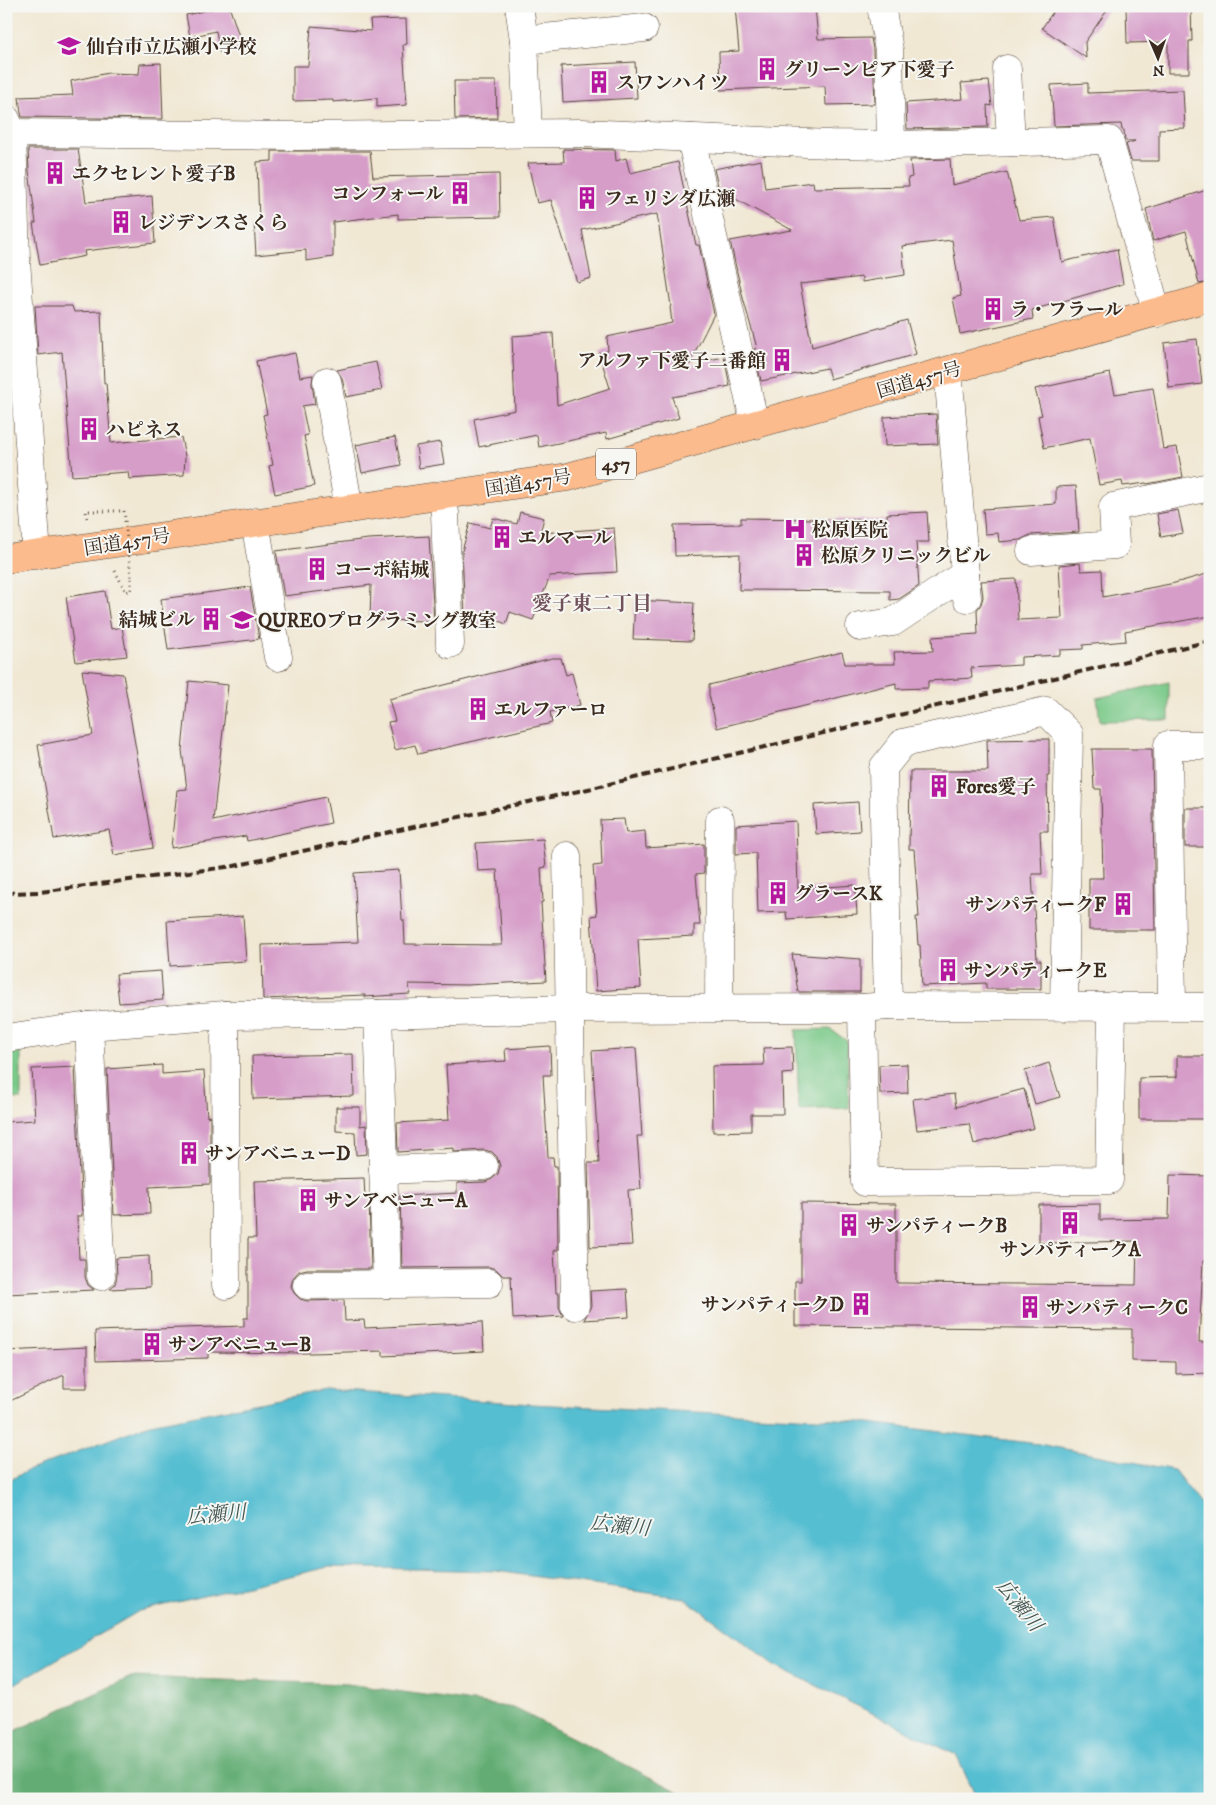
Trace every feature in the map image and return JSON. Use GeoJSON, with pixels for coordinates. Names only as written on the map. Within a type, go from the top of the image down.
{"type":"FeatureCollection","features":[{"type":"Feature","properties":{"kind":"highway","name":"国道457号"},"geometry":{"type":"LineString","coordinates":[[6,559],[568,477],[1210,297]]}},
{"type":"Feature","properties":{"kind":"street"},"geometry":{"type":"LineString","coordinates":[[519,6],[524,40],[528,134]]}},
{"type":"Feature","properties":{"kind":"street"},"geometry":{"type":"LineString","coordinates":[[881,6],[889,50],[891,144]]}},
{"type":"Feature","properties":{"kind":"street"},"geometry":{"type":"LineString","coordinates":[[524,40],[644,28]]}},
{"type":"Feature","properties":{"kind":"street"},"geometry":{"type":"LineString","coordinates":[[1007,69],[1011,142]]}},
{"type":"Feature","properties":{"kind":"street"},"geometry":{"type":"LineString","coordinates":[[37,555],[11,260],[9,126],[298,136],[581,133],[830,144],[1109,140],[1157,313]]}},
{"type":"Feature","properties":{"kind":"street"},"geometry":{"type":"LineString","coordinates":[[690,138],[755,425]]}},
{"type":"Feature","properties":{"kind":"street"},"geometry":{"type":"LineString","coordinates":[[860,627],[893,622],[966,586],[948,371]]}},
{"type":"Feature","properties":{"kind":"street"},"geometry":{"type":"LineString","coordinates":[[327,381],[348,509]]}},
{"type":"Feature","properties":{"kind":"street"},"geometry":{"type":"LineString","coordinates":[[1031,551],[1115,546],[1113,507],[1210,487]]}},
{"type":"Feature","properties":{"kind":"street"},"geometry":{"type":"LineString","coordinates":[[442,495],[445,513],[450,644]]}},
{"type":"Feature","properties":{"kind":"street"},"geometry":{"type":"LineString","coordinates":[[255,522],[278,657]]}},
{"type":"Feature","properties":{"kind":"street"},"geometry":{"type":"LineString","coordinates":[[1064,1007],[1069,734],[1046,712],[903,743],[883,768],[875,1007],[865,1182],[1109,1180],[1112,1006]]}},
{"type":"Feature","properties":{"kind":"street"},"geometry":{"type":"LineString","coordinates":[[1172,1006],[1168,744],[1210,745]]}},
{"type":"Feature","properties":{"kind":"street"},"geometry":{"type":"LineString","coordinates":[[719,1008],[720,820]]}},
{"type":"Feature","properties":{"kind":"street"},"geometry":{"type":"LineString","coordinates":[[567,856],[575,1306]]}},
{"type":"Feature","properties":{"kind":"street"},"geometry":{"type":"LineString","coordinates":[[6,1038],[89,1026],[225,1015],[378,1014],[570,1009],[1210,1007]]}},
{"type":"Feature","properties":{"kind":"street"},"geometry":{"type":"LineString","coordinates":[[378,1014],[387,1284]]}},
{"type":"Feature","properties":{"kind":"street"},"geometry":{"type":"LineString","coordinates":[[225,1015],[226,1285]]}},
{"type":"Feature","properties":{"kind":"street"},"geometry":{"type":"LineString","coordinates":[[89,1026],[101,1276]]}},
{"type":"Feature","properties":{"kind":"street"},"geometry":{"type":"LineString","coordinates":[[383,1170],[484,1166]]}},
{"type":"Feature","properties":{"kind":"street"},"geometry":{"type":"LineString","coordinates":[[307,1285],[490,1283]]}},
{"type":"Feature","properties":{"kind":"path"},"geometry":{"type":"LineString","coordinates":[[87,521],[86,512],[124,511],[131,591],[126,592],[114,568]]}},
{"type":"Feature","properties":{"kind":"green space"},"geometry":{"type":"Polygon","coordinates":[[[1169,682],[1169,720],[1100,721],[1097,698],[1169,682]]]}},
{"type":"Feature","properties":{"kind":"green space"},"geometry":{"type":"Polygon","coordinates":[[[830,1029],[847,1041],[849,1108],[799,1110],[796,1030],[830,1029]]]}},
{"type":"Feature","properties":{"kind":"green space"},"geometry":{"type":"Polygon","coordinates":[[[21,1052],[21,1099],[6,1098],[6,1055],[21,1052]]]}},
{"type":"Feature","properties":{"kind":"green space"},"geometry":{"type":"Polygon","coordinates":[[[131,1677],[348,1684],[514,1708],[693,1799],[6,1799],[6,1735],[131,1677]]]}},
{"type":"Feature","properties":{"kind":"water","name":"広瀬川"},"geometry":{"type":"Polygon","coordinates":[[[326,1390],[532,1404],[837,1419],[1039,1444],[1174,1470],[1210,1516],[1210,1799],[977,1799],[956,1755],[775,1665],[684,1598],[496,1571],[328,1567],[139,1611],[6,1689],[6,1482],[27,1471],[150,1424],[326,1390]]]}},
{"type":"Feature","properties":{"kind":"building"},"geometry":{"type":"Polygon","coordinates":[[[212,6],[229,6],[242,45],[220,53],[216,31],[190,37],[186,15],[212,9],[212,6]]]}},
{"type":"Feature","properties":{"kind":"building"},"geometry":{"type":"Polygon","coordinates":[[[735,6],[815,6],[818,39],[871,38],[875,104],[826,105],[825,86],[720,90],[719,52],[739,51],[735,6]]]}},
{"type":"Feature","properties":{"kind":"building"},"geometry":{"type":"Polygon","coordinates":[[[1057,6],[1110,6],[1085,42],[1086,58],[1042,28],[1057,6]]]}},
{"type":"Feature","properties":{"kind":"building"},"geometry":{"type":"Polygon","coordinates":[[[1126,6],[1191,6],[1192,41],[1189,41],[1189,73],[1168,73],[1168,42],[1127,43],[1126,6]]]}},
{"type":"Feature","properties":{"kind":"building"},"geometry":{"type":"Polygon","coordinates":[[[406,19],[407,44],[403,45],[407,105],[377,107],[377,98],[333,102],[333,100],[293,101],[293,66],[308,66],[311,26],[371,31],[370,20],[406,19]]]}},
{"type":"Feature","properties":{"kind":"building","name":"スワンハイツ"},"geometry":{"type":"Polygon","coordinates":[[[635,62],[637,98],[563,102],[561,66],[635,62]]]}},
{"type":"Feature","properties":{"kind":"building"},"geometry":{"type":"Polygon","coordinates":[[[161,63],[163,119],[22,117],[19,97],[73,95],[71,81],[108,73],[139,74],[140,64],[161,63]]]}},
{"type":"Feature","properties":{"kind":"building"},"geometry":{"type":"Polygon","coordinates":[[[454,81],[496,81],[497,118],[455,119],[454,81]]]}},
{"type":"Feature","properties":{"kind":"building"},"geometry":{"type":"Polygon","coordinates":[[[989,81],[992,106],[987,105],[988,127],[907,129],[906,103],[963,99],[961,83],[989,81]]]}},
{"type":"Feature","properties":{"kind":"building"},"geometry":{"type":"Polygon","coordinates":[[[1088,83],[1088,93],[1183,90],[1185,128],[1159,129],[1159,161],[1131,161],[1126,144],[1135,141],[1125,141],[1124,130],[1122,130],[1121,124],[1054,126],[1051,85],[1088,83]]]}},
{"type":"Feature","properties":{"kind":"building"},"geometry":{"type":"Polygon","coordinates":[[[28,149],[78,149],[86,202],[152,196],[155,243],[84,251],[85,256],[40,265],[33,223],[36,223],[28,149]]]}},
{"type":"Feature","properties":{"kind":"building"},"geometry":{"type":"Polygon","coordinates":[[[563,149],[615,150],[616,161],[626,158],[630,173],[678,162],[696,245],[699,245],[714,314],[689,364],[724,357],[730,386],[672,397],[679,418],[607,439],[606,433],[539,447],[537,435],[479,447],[474,419],[515,410],[512,336],[553,333],[557,405],[610,388],[599,353],[608,351],[607,337],[672,323],[657,214],[582,230],[591,278],[577,282],[551,200],[537,203],[528,163],[564,162],[563,149]]]}},
{"type":"Feature","properties":{"kind":"building"},"geometry":{"type":"Polygon","coordinates":[[[272,151],[370,151],[373,177],[499,174],[500,217],[398,219],[398,214],[333,222],[333,257],[306,261],[306,250],[256,255],[254,223],[259,222],[257,162],[272,161],[272,151]]]}},
{"type":"Feature","properties":{"kind":"building"},"geometry":{"type":"Polygon","coordinates":[[[950,159],[952,185],[1007,172],[1019,220],[1054,217],[1062,262],[1117,249],[1123,284],[1032,310],[1033,319],[960,334],[953,298],[961,296],[952,240],[902,246],[905,275],[862,282],[862,277],[800,284],[812,347],[907,320],[916,354],[830,379],[827,368],[761,381],[754,349],[757,348],[730,241],[792,230],[719,190],[714,169],[761,160],[765,188],[813,182],[814,188],[909,186],[908,178],[912,177],[910,160],[950,159]]]}},
{"type":"Feature","properties":{"kind":"building"},"geometry":{"type":"Polygon","coordinates":[[[1210,189],[1210,282],[1199,284],[1186,231],[1153,241],[1146,209],[1210,189]]]}},
{"type":"Feature","properties":{"kind":"building"},"geometry":{"type":"Polygon","coordinates":[[[35,306],[72,306],[74,312],[101,311],[104,383],[106,383],[111,443],[181,437],[185,456],[184,475],[129,479],[128,472],[72,476],[62,352],[38,355],[35,306]]]}},
{"type":"Feature","properties":{"kind":"building"},"geometry":{"type":"Polygon","coordinates":[[[1197,339],[1202,384],[1169,388],[1164,343],[1197,339]]]}},
{"type":"Feature","properties":{"kind":"building"},"geometry":{"type":"Polygon","coordinates":[[[295,353],[300,377],[313,375],[312,384],[315,404],[302,406],[308,435],[304,436],[314,486],[275,494],[269,466],[273,465],[263,415],[267,414],[256,361],[295,353]]]}},
{"type":"Feature","properties":{"kind":"building"},"geometry":{"type":"Polygon","coordinates":[[[376,362],[382,390],[346,397],[342,378],[337,370],[376,362]]]}},
{"type":"Feature","properties":{"kind":"building"},"geometry":{"type":"Polygon","coordinates":[[[1110,373],[1115,394],[1153,388],[1163,449],[1177,447],[1183,477],[1147,484],[1123,486],[1122,481],[1099,485],[1090,438],[1044,448],[1038,416],[1042,415],[1035,389],[1110,373]]]}},
{"type":"Feature","properties":{"kind":"building"},"geometry":{"type":"Polygon","coordinates":[[[936,414],[938,444],[885,446],[884,417],[936,414]]]}},
{"type":"Feature","properties":{"kind":"building"},"geometry":{"type":"Polygon","coordinates":[[[395,437],[401,465],[362,473],[356,445],[395,437]]]}},
{"type":"Feature","properties":{"kind":"building"},"geometry":{"type":"Polygon","coordinates":[[[440,442],[444,464],[419,468],[416,446],[440,442]]]}},
{"type":"Feature","properties":{"kind":"building"},"geometry":{"type":"Polygon","coordinates":[[[1076,486],[1079,532],[1030,535],[1020,540],[999,542],[998,533],[985,534],[983,509],[1056,504],[1056,487],[1076,486]]]}},
{"type":"Feature","properties":{"kind":"building"},"geometry":{"type":"Polygon","coordinates":[[[1178,510],[1183,533],[1161,537],[1157,514],[1178,510]]]}},
{"type":"Feature","properties":{"kind":"building"},"geometry":{"type":"Polygon","coordinates":[[[520,512],[544,518],[540,533],[614,528],[617,572],[550,576],[533,620],[510,612],[506,624],[487,616],[483,625],[465,618],[462,551],[470,523],[490,528],[493,518],[517,524],[520,512]]]}},
{"type":"Feature","properties":{"kind":"building"},"geometry":{"type":"Polygon","coordinates":[[[927,512],[929,542],[916,542],[919,586],[899,599],[890,600],[890,591],[739,590],[740,554],[675,556],[674,525],[741,524],[741,518],[887,520],[887,514],[927,512]]]}},
{"type":"Feature","properties":{"kind":"building"},"geometry":{"type":"Polygon","coordinates":[[[429,536],[434,621],[370,620],[371,585],[284,596],[276,551],[368,539],[429,536]]]}},
{"type":"Feature","properties":{"kind":"building"},"geometry":{"type":"Polygon","coordinates":[[[1080,563],[1081,571],[1102,570],[1103,597],[1175,583],[1210,573],[1210,616],[1125,631],[1126,641],[1083,645],[1083,649],[1060,650],[1060,655],[1021,657],[1021,665],[971,668],[972,678],[928,681],[928,688],[896,689],[896,683],[717,728],[709,695],[709,685],[842,652],[845,664],[895,664],[894,652],[933,651],[932,637],[978,634],[977,610],[983,597],[981,581],[1016,579],[1018,620],[1062,618],[1059,565],[1080,563]]]}},
{"type":"Feature","properties":{"kind":"building","name":"結城ビル"},"geometry":{"type":"Polygon","coordinates":[[[250,587],[259,639],[168,650],[161,599],[250,587]]]}},
{"type":"Feature","properties":{"kind":"building"},"geometry":{"type":"Polygon","coordinates":[[[105,591],[111,629],[122,627],[127,656],[76,662],[66,597],[105,591]]]}},
{"type":"Feature","properties":{"kind":"building"},"geometry":{"type":"Polygon","coordinates":[[[635,600],[694,603],[692,641],[633,639],[635,600]]]}},
{"type":"Feature","properties":{"kind":"building","name":"エルファーロ"},"geometry":{"type":"Polygon","coordinates":[[[552,658],[561,658],[566,675],[572,673],[580,705],[550,712],[552,723],[418,754],[415,745],[395,750],[388,722],[395,721],[389,699],[552,658]]]}},
{"type":"Feature","properties":{"kind":"building"},"geometry":{"type":"Polygon","coordinates":[[[82,670],[123,674],[153,848],[114,855],[109,830],[54,839],[38,745],[93,735],[82,670]]]}},
{"type":"Feature","properties":{"kind":"building"},"geometry":{"type":"Polygon","coordinates":[[[189,681],[228,685],[213,821],[326,797],[331,823],[247,841],[246,836],[171,848],[177,790],[187,789],[182,750],[189,681]]]}},
{"type":"Feature","properties":{"kind":"building"},"geometry":{"type":"Polygon","coordinates":[[[1049,739],[1049,776],[1047,776],[1048,831],[1040,831],[1042,874],[1032,874],[1037,960],[1041,960],[1041,989],[986,989],[986,983],[922,986],[920,945],[918,945],[916,917],[919,917],[914,849],[909,849],[910,771],[988,771],[987,740],[1049,739]]]}},
{"type":"Feature","properties":{"kind":"building"},"geometry":{"type":"Polygon","coordinates":[[[1092,749],[1152,749],[1155,930],[1089,930],[1089,878],[1103,878],[1101,789],[1094,789],[1092,749]]]}},
{"type":"Feature","properties":{"kind":"building"},"geometry":{"type":"Polygon","coordinates":[[[858,802],[860,831],[816,834],[814,805],[858,802]]]}},
{"type":"Feature","properties":{"kind":"building"},"geometry":{"type":"Polygon","coordinates":[[[1185,808],[1210,808],[1210,847],[1185,847],[1185,808]]]}},
{"type":"Feature","properties":{"kind":"building"},"geometry":{"type":"Polygon","coordinates":[[[624,819],[626,833],[645,831],[646,848],[704,844],[704,873],[696,874],[700,925],[694,925],[694,936],[638,939],[641,988],[596,991],[591,916],[597,915],[593,866],[602,865],[600,820],[624,819]]]}},
{"type":"Feature","properties":{"kind":"building"},"geometry":{"type":"Polygon","coordinates":[[[796,821],[798,889],[855,885],[857,914],[787,919],[786,912],[758,913],[756,853],[736,854],[736,825],[796,821]]]}},
{"type":"Feature","properties":{"kind":"building"},"geometry":{"type":"Polygon","coordinates":[[[543,839],[546,867],[541,868],[543,902],[541,902],[546,981],[467,985],[409,984],[410,994],[263,999],[262,945],[358,942],[354,873],[399,870],[405,944],[502,945],[497,870],[478,871],[476,843],[543,839]]]}},
{"type":"Feature","properties":{"kind":"building"},"geometry":{"type":"Polygon","coordinates":[[[243,916],[246,961],[170,966],[167,921],[243,916]]]}},
{"type":"Feature","properties":{"kind":"building"},"geometry":{"type":"Polygon","coordinates":[[[792,954],[860,959],[860,992],[798,992],[792,954]]]}},
{"type":"Feature","properties":{"kind":"building"},"geometry":{"type":"Polygon","coordinates":[[[161,971],[163,1000],[119,1003],[116,974],[161,971]]]}},
{"type":"Feature","properties":{"kind":"building"},"geometry":{"type":"Polygon","coordinates":[[[550,1046],[551,1075],[543,1075],[548,1157],[553,1157],[554,1166],[557,1166],[558,1250],[554,1250],[556,1293],[559,1293],[559,1307],[563,1316],[513,1319],[511,1276],[503,1276],[496,1269],[489,1267],[402,1268],[400,1196],[457,1193],[457,1183],[485,1182],[498,1174],[500,1166],[497,1157],[492,1152],[484,1150],[454,1152],[454,1148],[398,1152],[397,1123],[449,1120],[446,1065],[506,1061],[505,1049],[550,1046]]]}},
{"type":"Feature","properties":{"kind":"building"},"geometry":{"type":"Polygon","coordinates":[[[792,1047],[793,1073],[782,1074],[783,1114],[751,1114],[751,1131],[713,1132],[712,1066],[764,1065],[763,1048],[792,1047]]]}},
{"type":"Feature","properties":{"kind":"building"},"geometry":{"type":"Polygon","coordinates":[[[636,1048],[642,1136],[637,1136],[641,1189],[628,1190],[632,1245],[590,1247],[588,1163],[599,1163],[592,1051],[636,1048]]]}},
{"type":"Feature","properties":{"kind":"building"},"geometry":{"type":"Polygon","coordinates":[[[353,1054],[354,1096],[253,1099],[252,1056],[353,1054]]]}},
{"type":"Feature","properties":{"kind":"building"},"geometry":{"type":"Polygon","coordinates":[[[1177,1056],[1209,1056],[1209,1119],[1139,1119],[1139,1078],[1177,1077],[1177,1056]]]}},
{"type":"Feature","properties":{"kind":"building"},"geometry":{"type":"Polygon","coordinates":[[[1049,1063],[1060,1097],[1035,1104],[1025,1071],[1049,1063]]]}},
{"type":"Feature","properties":{"kind":"building"},"geometry":{"type":"Polygon","coordinates":[[[907,1064],[908,1093],[880,1094],[879,1065],[907,1064]]]}},
{"type":"Feature","properties":{"kind":"building"},"geometry":{"type":"Polygon","coordinates":[[[162,1065],[162,1074],[204,1071],[207,1117],[210,1116],[210,1184],[149,1187],[150,1214],[114,1215],[107,1069],[162,1065]]]}},
{"type":"Feature","properties":{"kind":"building"},"geometry":{"type":"Polygon","coordinates":[[[75,1067],[82,1216],[77,1216],[79,1259],[85,1259],[85,1277],[88,1285],[94,1290],[6,1294],[6,1122],[35,1120],[32,1069],[75,1067]]]}},
{"type":"Feature","properties":{"kind":"building"},"geometry":{"type":"Polygon","coordinates":[[[1024,1089],[1034,1128],[974,1144],[969,1124],[917,1130],[913,1099],[954,1094],[956,1107],[1024,1089]]]}},
{"type":"Feature","properties":{"kind":"building"},"geometry":{"type":"Polygon","coordinates":[[[336,1107],[360,1107],[360,1126],[366,1125],[367,1154],[356,1155],[355,1132],[336,1131],[336,1107]]]}},
{"type":"Feature","properties":{"kind":"building"},"geometry":{"type":"Polygon","coordinates":[[[1170,1175],[1210,1176],[1210,1261],[1203,1261],[1199,1342],[1210,1342],[1210,1373],[1176,1374],[1176,1362],[1132,1361],[1132,1329],[795,1326],[795,1281],[801,1281],[801,1203],[896,1204],[896,1282],[898,1283],[1136,1285],[1137,1241],[1039,1243],[1039,1205],[1100,1204],[1100,1220],[1169,1219],[1170,1175]]]}},
{"type":"Feature","properties":{"kind":"building"},"geometry":{"type":"Polygon","coordinates":[[[364,1178],[365,1199],[369,1198],[371,1269],[307,1269],[299,1271],[293,1278],[291,1286],[294,1293],[300,1299],[307,1301],[344,1300],[345,1321],[364,1320],[365,1328],[482,1322],[484,1351],[383,1356],[383,1351],[311,1353],[208,1352],[208,1358],[96,1361],[95,1331],[244,1326],[244,1318],[248,1318],[248,1238],[256,1238],[254,1181],[364,1178]]]}},
{"type":"Feature","properties":{"kind":"building"},"geometry":{"type":"Polygon","coordinates":[[[149,1256],[150,1287],[110,1289],[115,1284],[117,1276],[116,1258],[149,1256]]]}},
{"type":"Feature","properties":{"kind":"building"},"geometry":{"type":"Polygon","coordinates":[[[627,1289],[629,1317],[584,1320],[591,1306],[590,1291],[627,1289]]]}},
{"type":"Feature","properties":{"kind":"building"},"geometry":{"type":"Polygon","coordinates":[[[87,1347],[87,1388],[64,1388],[64,1375],[6,1403],[6,1351],[87,1347]]]}},
{"type":"Feature","properties":{"kind":"railway"},"geometry":{"type":"LineString","coordinates":[[6,893],[40,892],[234,866],[588,789],[1210,641]]}},
{"type":"Feature","properties":{"kind":"place","name":"仙台市立広瀬小学校"},"geometry":{"type":"Point","coordinates":[69,46]}},
{"type":"Feature","properties":{"kind":"place","name":"グリーンピア下愛子"},"geometry":{"type":"Point","coordinates":[767,69]}},
{"type":"Feature","properties":{"kind":"place","name":"スワンハイツ"},"geometry":{"type":"Point","coordinates":[599,82]}},
{"type":"Feature","properties":{"kind":"place","name":"エクセレント愛子B"},"geometry":{"type":"Point","coordinates":[55,173]}},
{"type":"Feature","properties":{"kind":"place","name":"コンフォール"},"geometry":{"type":"Point","coordinates":[460,193]}},
{"type":"Feature","properties":{"kind":"place","name":"フェリシダ広瀬"},"geometry":{"type":"Point","coordinates":[587,198]}},
{"type":"Feature","properties":{"kind":"place","name":"レジデンスさくら"},"geometry":{"type":"Point","coordinates":[121,222]}},
{"type":"Feature","properties":{"kind":"place","name":"ラ・フラール"},"geometry":{"type":"Point","coordinates":[993,309]}},
{"type":"Feature","properties":{"kind":"place","name":"アルファ下愛子二番館"},"geometry":{"type":"Point","coordinates":[782,360]}},
{"type":"Feature","properties":{"kind":"place","name":"ハピネス"},"geometry":{"type":"Point","coordinates":[89,429]}},
{"type":"Feature","properties":{"kind":"place","name":"松原医院"},"geometry":{"type":"Point","coordinates":[795,529]}},
{"type":"Feature","properties":{"kind":"place","name":"エルマール"},"geometry":{"type":"Point","coordinates":[502,537]}},
{"type":"Feature","properties":{"kind":"place","name":"松原クリニックビル"},"geometry":{"type":"Point","coordinates":[804,555]}},
{"type":"Feature","properties":{"kind":"place","name":"コーポ結城"},"geometry":{"type":"Point","coordinates":[317,569]}},
{"type":"Feature","properties":{"kind":"place","name":"結城ビル"},"geometry":{"type":"Point","coordinates":[211,619]}},
{"type":"Feature","properties":{"kind":"place","name":"QUREOプログラミング教室"},"geometry":{"type":"Point","coordinates":[242,620]}},
{"type":"Feature","properties":{"kind":"place","name":"エルファーロ"},"geometry":{"type":"Point","coordinates":[478,709]}},
{"type":"Feature","properties":{"kind":"place","name":"Fores愛子"},"geometry":{"type":"Point","coordinates":[939,786]}},
{"type":"Feature","properties":{"kind":"place","name":"グラースK"},"geometry":{"type":"Point","coordinates":[778,893]}},
{"type":"Feature","properties":{"kind":"place","name":"サンパティークF"},"geometry":{"type":"Point","coordinates":[1123,904]}},
{"type":"Feature","properties":{"kind":"place","name":"サンパティークE"},"geometry":{"type":"Point","coordinates":[948,970]}},
{"type":"Feature","properties":{"kind":"place","name":"サンアベニューD"},"geometry":{"type":"Point","coordinates":[189,1153]}},
{"type":"Feature","properties":{"kind":"place","name":"サンアベニューA"},"geometry":{"type":"Point","coordinates":[308,1200]}},
{"type":"Feature","properties":{"kind":"place","name":"サンパティークA"},"geometry":{"type":"Point","coordinates":[1070,1223]}},
{"type":"Feature","properties":{"kind":"place","name":"サンパティークB"},"geometry":{"type":"Point","coordinates":[849,1225]}},
{"type":"Feature","properties":{"kind":"place","name":"サンパティークD"},"geometry":{"type":"Point","coordinates":[861,1304]}},
{"type":"Feature","properties":{"kind":"place","name":"サンパティークC"},"geometry":{"type":"Point","coordinates":[1030,1307]}},
{"type":"Feature","properties":{"kind":"place","name":"サンアベニューB"},"geometry":{"type":"Point","coordinates":[152,1344]}},
{"type":"Feature","properties":{"kind":"district","name":"愛子東二丁目"},"geometry":{"type":"Point","coordinates":[592,603]}}]}
